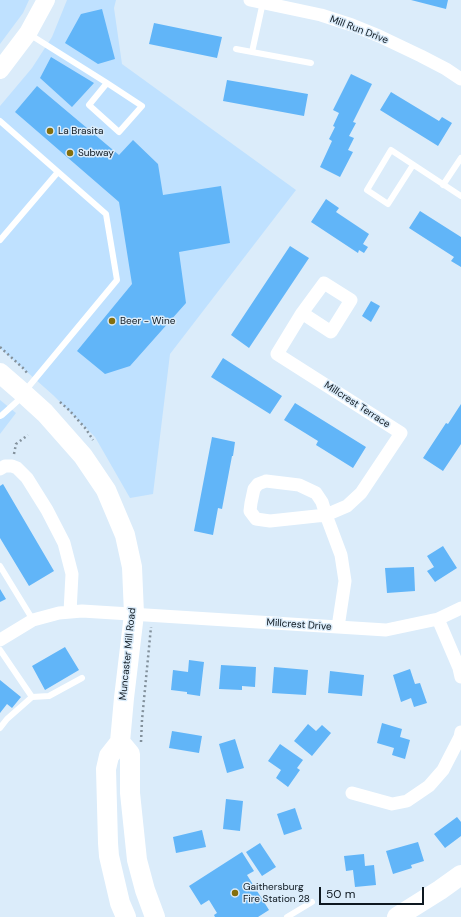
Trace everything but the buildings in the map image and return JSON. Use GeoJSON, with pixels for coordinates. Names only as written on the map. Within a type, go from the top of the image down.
{"type":"FeatureCollection","features":[{"type":"Feature","properties":{"kind":"main road"},"geometry":{"type":"LineString","coordinates":[[0,70],[28,33],[46,0]]}},
{"type":"Feature","properties":{"kind":"main road","name":"Muncaster Mill Road"},"geometry":{"type":"LineString","coordinates":[[0,373],[24,393],[83,456],[106,490],[125,535],[132,567],[134,614],[120,742]]}},
{"type":"Feature","properties":{"kind":"main road"},"geometry":{"type":"LineString","coordinates":[[126,917],[120,903],[109,856],[108,843],[106,769],[109,756],[120,742],[130,754],[130,793],[137,860],[145,890],[155,917]]}},
{"type":"Feature","properties":{"kind":"main road"},"geometry":{"type":"LineString","coordinates":[[397,917],[461,875]]}},
{"type":"Feature","properties":{"kind":"street","name":"Mill Run Drive"},"geometry":{"type":"LineString","coordinates":[[259,1],[321,15],[352,25],[421,56],[461,79]]}},
{"type":"Feature","properties":{"kind":"street","name":"Millcrest Terrace"},"geometry":{"type":"LineString","coordinates":[[302,313],[277,354],[400,432],[362,494],[347,506],[326,515],[270,521],[256,519],[250,511],[250,503],[254,489],[258,484],[266,481],[299,485],[316,493],[322,502],[326,515],[341,555],[345,581],[338,627]]}},
{"type":"Feature","properties":{"kind":"street"},"geometry":{"type":"LineString","coordinates":[[6,467],[17,468],[27,478],[47,510],[64,543],[72,574],[70,612]]}},
{"type":"Feature","properties":{"kind":"street","name":"Millcrest Drive"},"geometry":{"type":"LineString","coordinates":[[0,640],[32,620],[59,613],[82,611],[386,630],[438,619],[461,608]]}},
{"type":"Feature","properties":{"kind":"street"},"geometry":{"type":"LineString","coordinates":[[438,619],[459,668],[461,677]]}},
{"type":"Feature","properties":{"kind":"street"},"geometry":{"type":"LineString","coordinates":[[352,793],[392,804],[407,801],[429,786],[443,770],[460,737],[461,732]]}},
{"type":"Feature","properties":{"kind":"lane"},"geometry":{"type":"LineString","coordinates":[[252,52],[259,1]]}},
{"type":"Feature","properties":{"kind":"lane"},"geometry":{"type":"LineString","coordinates":[[28,33],[107,83],[142,106],[119,132],[89,105],[107,83]]}},
{"type":"Feature","properties":{"kind":"lane"},"geometry":{"type":"LineString","coordinates":[[236,49],[311,63]]}},
{"type":"Feature","properties":{"kind":"lane"},"geometry":{"type":"LineString","coordinates":[[0,121],[106,214],[117,280],[24,393],[6,412],[0,416]]}},
{"type":"Feature","properties":{"kind":"lane"},"geometry":{"type":"LineString","coordinates":[[413,165],[388,204],[367,190],[391,150],[461,196]]}},
{"type":"Feature","properties":{"kind":"lane"},"geometry":{"type":"LineString","coordinates":[[443,185],[461,158]]}},
{"type":"Feature","properties":{"kind":"lane"},"geometry":{"type":"LineString","coordinates":[[0,240],[58,172]]}},
{"type":"Feature","properties":{"kind":"lane"},"geometry":{"type":"LineString","coordinates":[[0,566],[32,620]]}},
{"type":"Feature","properties":{"kind":"lane"},"geometry":{"type":"LineString","coordinates":[[0,650],[32,697]]}},
{"type":"Feature","properties":{"kind":"lane"},"geometry":{"type":"LineString","coordinates":[[0,728],[7,719],[32,697],[49,696],[82,678]]}},
{"type":"Feature","properties":{"kind":"lane"},"geometry":{"type":"LineString","coordinates":[[287,917],[312,902]]}},
{"type":"Feature","properties":{"kind":"path"},"geometry":{"type":"LineString","coordinates":[[6,467],[16,444],[28,435]]}},
{"type":"Feature","properties":{"kind":"shaded area"},"geometry":{"type":"Polygon","coordinates":[[[0,0],[29,0],[23,13],[0,44],[0,0]]]}},
{"type":"Feature","properties":{"kind":"shaded area"},"geometry":{"type":"Polygon","coordinates":[[[67,0],[116,0],[114,8],[122,64],[296,190],[170,354],[153,494],[130,498],[95,437],[53,395],[0,348],[0,106],[32,68],[52,37],[67,0]]]}},
{"type":"Feature","properties":{"kind":"shaded area"},"geometry":{"type":"Polygon","coordinates":[[[0,400],[16,413],[0,434],[0,400]]]}},
{"type":"Feature","properties":{"kind":"place","name":"La Brasita"},"geometry":{"type":"Point","coordinates":[50,131]}},
{"type":"Feature","properties":{"kind":"place","name":"Subway"},"geometry":{"type":"Point","coordinates":[70,153]}},
{"type":"Feature","properties":{"kind":"place","name":"Beer - Wine"},"geometry":{"type":"Point","coordinates":[112,321]}},
{"type":"Feature","properties":{"kind":"place","name":"Gaithersburg Fire Station 28"},"geometry":{"type":"Point","coordinates":[235,893]}}]}
